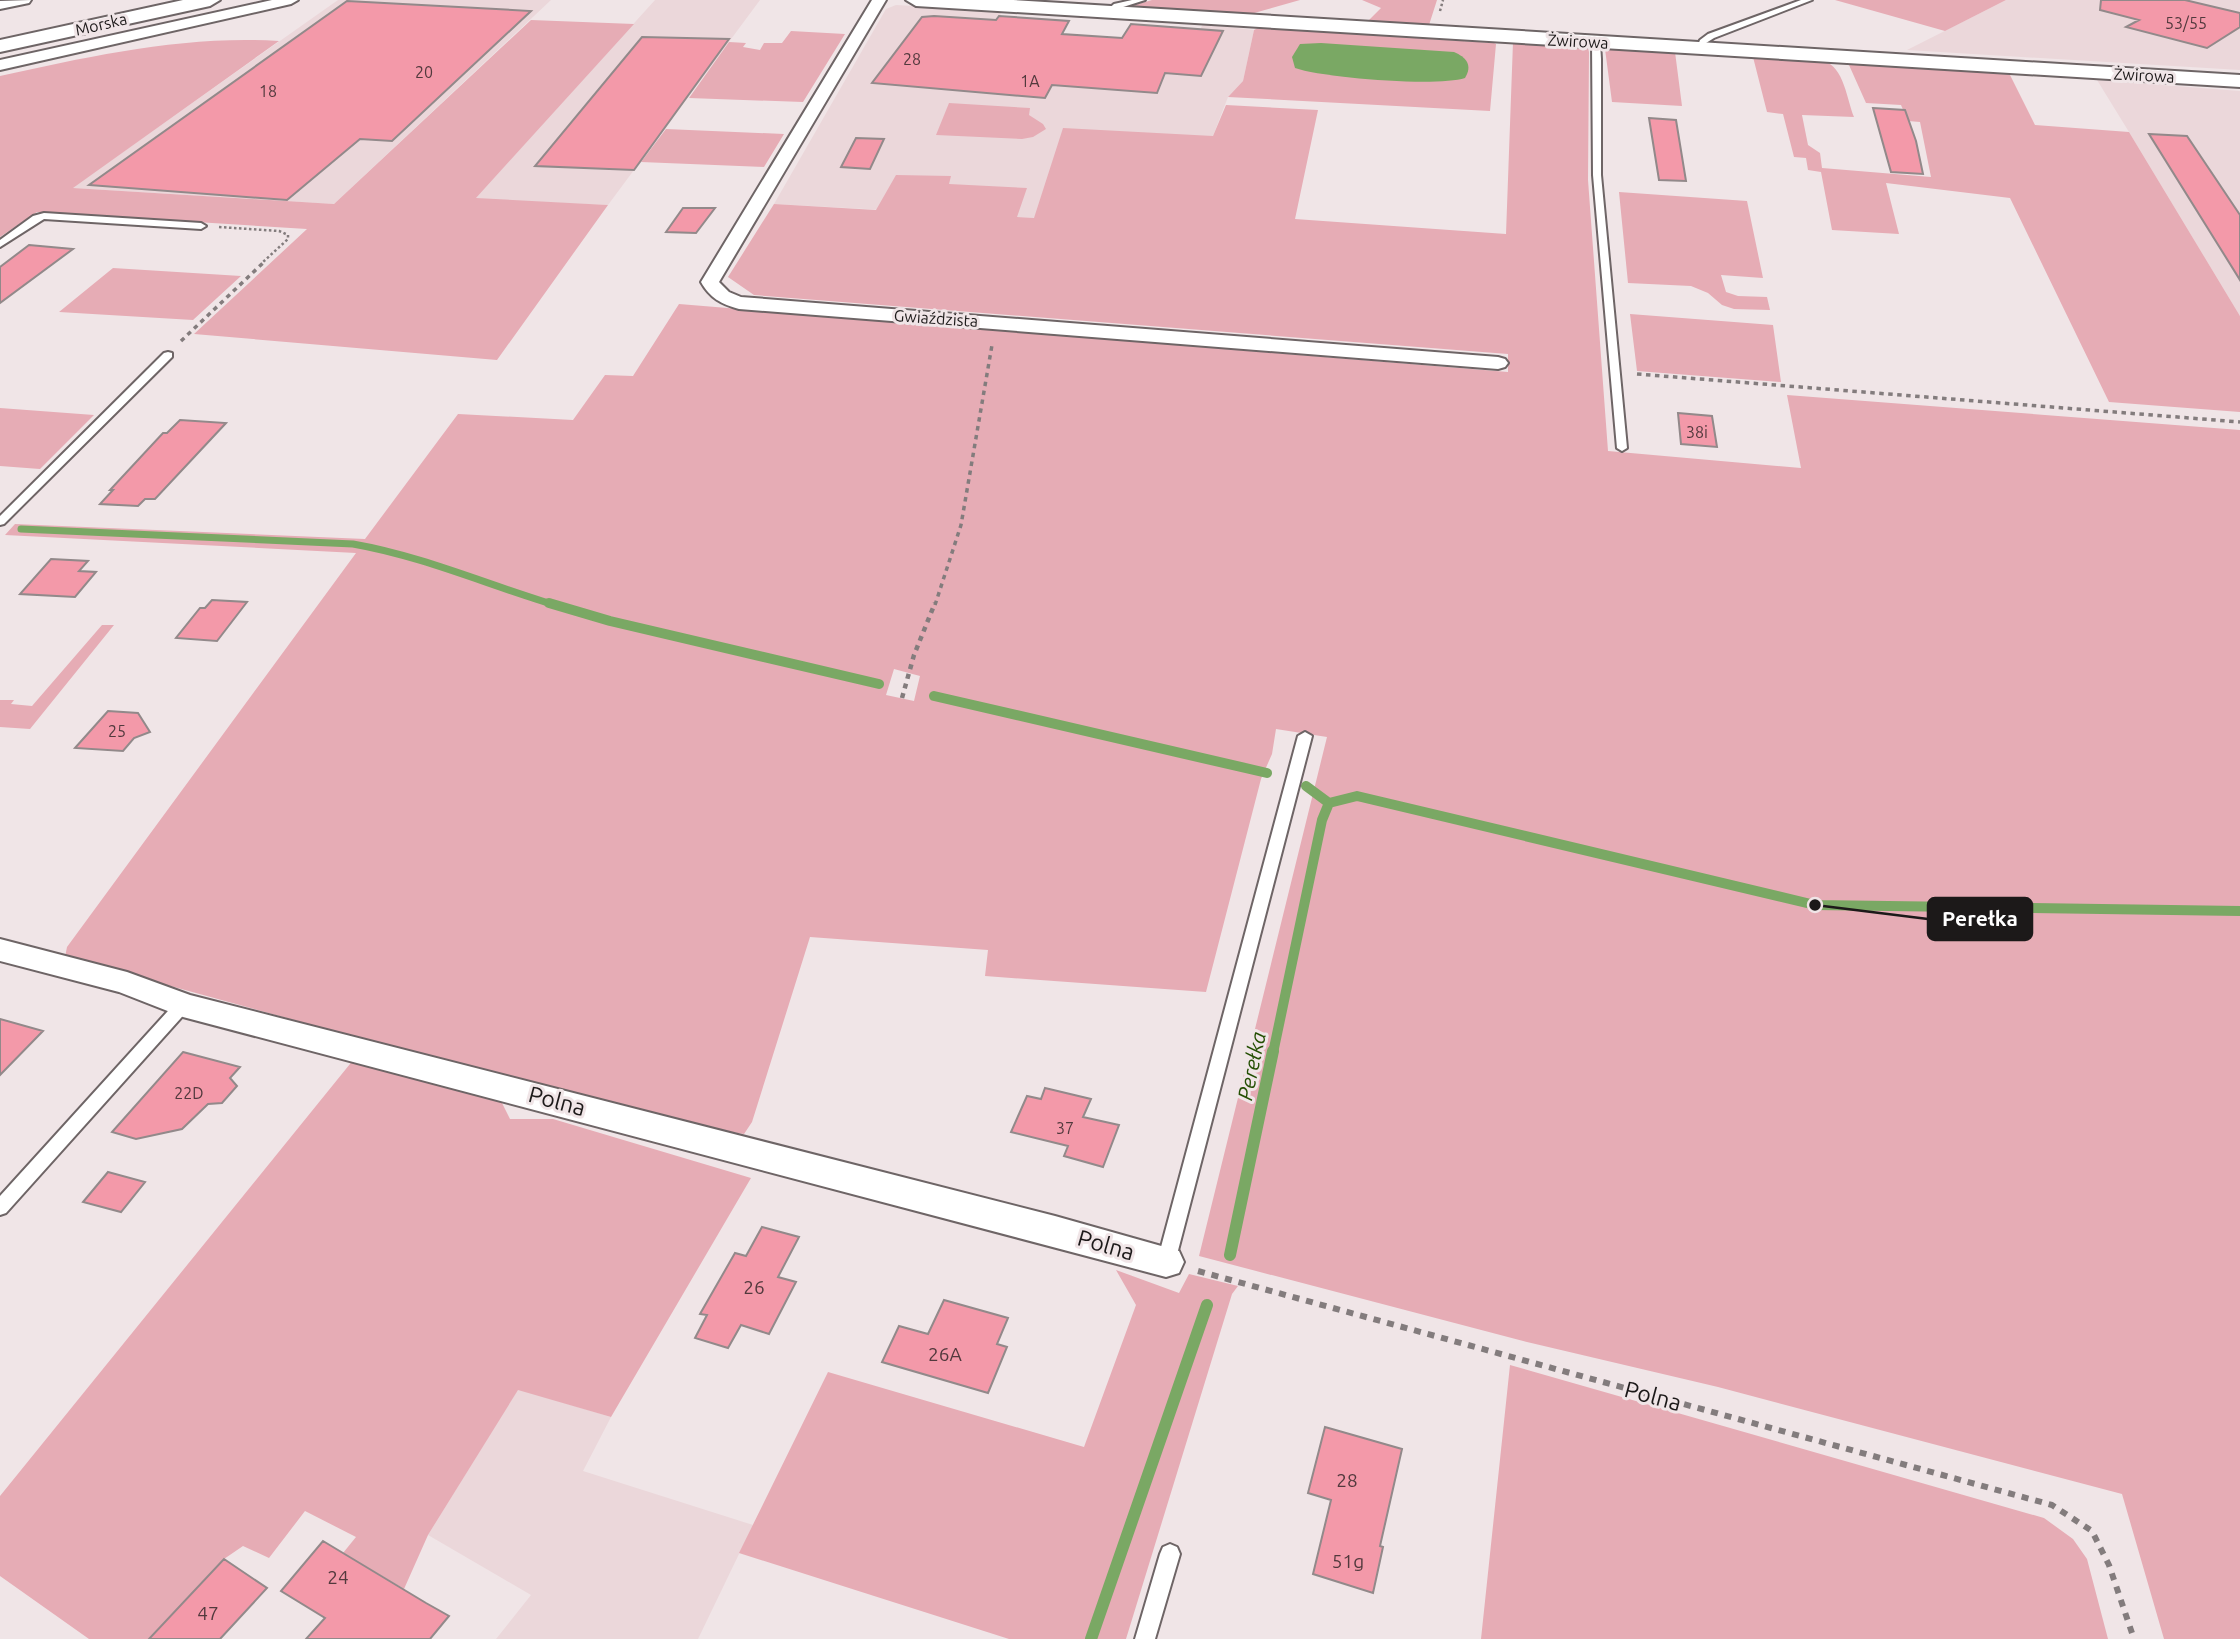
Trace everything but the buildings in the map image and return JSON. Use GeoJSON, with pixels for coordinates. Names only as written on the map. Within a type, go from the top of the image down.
{"type":"FeatureCollection","features":[{"type":"Feature","properties":{"kind":"main road"},"geometry":{"type":"LineString","coordinates":[[0,27],[127,0]]}},
{"type":"Feature","properties":{"kind":"main road"},"geometry":{"type":"LineString","coordinates":[[0,46],[211,0]]}},
{"type":"Feature","properties":{"kind":"main road","name":"Żwirowa"},"geometry":{"type":"LineString","coordinates":[[916,0],[2240,81]]}},
{"type":"Feature","properties":{"kind":"street"},"geometry":{"type":"LineString","coordinates":[[0,5],[24,0]]}},
{"type":"Feature","properties":{"kind":"street","name":"Morska"},"geometry":{"type":"LineString","coordinates":[[0,65],[291,0]]}},
{"type":"Feature","properties":{"kind":"street","name":"Gwiaździsta"},"geometry":{"type":"LineString","coordinates":[[878,0],[710,282],[715,291],[739,303],[1498,363]]}},
{"type":"Feature","properties":{"kind":"street","name":"Polna"},"geometry":{"type":"LineString","coordinates":[[0,950],[127,983],[183,1005],[1166,1262]]}},
{"type":"Feature","properties":{"kind":"lane"},"geometry":{"type":"LineString","coordinates":[[1109,12],[1117,6],[1141,0]]}},
{"type":"Feature","properties":{"kind":"lane"},"geometry":{"type":"LineString","coordinates":[[1701,48],[1703,42],[1711,36],[1808,0]]}},
{"type":"Feature","properties":{"kind":"lane"},"geometry":{"type":"LineString","coordinates":[[1596,42],[1599,81],[1595,95],[1597,173],[1622,448]]}},
{"type":"Feature","properties":{"kind":"lane"},"geometry":{"type":"LineString","coordinates":[[0,244],[36,218],[44,216],[201,226]]}},
{"type":"Feature","properties":{"kind":"lane"},"geometry":{"type":"LineString","coordinates":[[0,522],[168,355]]}},
{"type":"Feature","properties":{"kind":"lane"},"geometry":{"type":"LineString","coordinates":[[1166,1262],[1305,736]]}},
{"type":"Feature","properties":{"kind":"lane"},"geometry":{"type":"LineString","coordinates":[[0,1208],[183,1005]]}},
{"type":"Feature","properties":{"kind":"lane"},"geometry":{"type":"LineString","coordinates":[[1144,1639],[1170,1554]]}},
{"type":"Feature","properties":{"kind":"path"},"geometry":{"type":"LineString","coordinates":[[168,355],[288,239],[288,234],[279,231],[201,226]]}},
{"type":"Feature","properties":{"kind":"path"},"geometry":{"type":"LineString","coordinates":[[902,698],[914,655],[927,628],[961,525],[996,323]]}},
{"type":"Feature","properties":{"kind":"path"},"geometry":{"type":"LineString","coordinates":[[1615,373],[2240,422]]}},
{"type":"Feature","properties":{"kind":"path","name":"Polna"},"geometry":{"type":"LineString","coordinates":[[1166,1262],[2052,1505],[2092,1531],[2109,1565],[2134,1639]]}},
{"type":"Feature","properties":{"kind":"shaded area"},"geometry":{"type":"Polygon","coordinates":[[[338,0],[551,0],[334,204],[72,188],[338,0]]]}},
{"type":"Feature","properties":{"kind":"shaded area"},"geometry":{"type":"Polygon","coordinates":[[[655,0],[760,0],[608,205],[475,199],[655,0]]]}},
{"type":"Feature","properties":{"kind":"shaded area"},"geometry":{"type":"Polygon","coordinates":[[[1152,0],[1300,0],[1247,15],[1128,7],[1152,0]]]}},
{"type":"Feature","properties":{"kind":"shaded area"},"geometry":{"type":"Polygon","coordinates":[[[1362,0],[1437,0],[1429,25],[1367,22],[1381,8],[1362,0]]]}},
{"type":"Feature","properties":{"kind":"shaded area"},"geometry":{"type":"Polygon","coordinates":[[[1835,0],[2006,0],[1945,31],[1835,0]]]}},
{"type":"Feature","properties":{"kind":"shaded area"},"geometry":{"type":"Polygon","coordinates":[[[2006,0],[2240,0],[2240,70],[1907,50],[2006,0]]]}},
{"type":"Feature","properties":{"kind":"shaded area"},"geometry":{"type":"Polygon","coordinates":[[[896,5],[983,10],[1001,13],[1000,16],[1022,18],[1005,45],[1184,60],[1203,24],[1254,30],[1243,81],[1228,97],[1213,136],[1034,218],[774,204],[886,9],[896,5]]]}},
{"type":"Feature","properties":{"kind":"shaded area"},"geometry":{"type":"Polygon","coordinates":[[[531,20],[634,24],[476,198],[608,205],[497,360],[194,334],[307,229],[37,212],[0,237],[0,76],[173,44],[279,41],[73,188],[334,204],[531,20]]]}},
{"type":"Feature","properties":{"kind":"shaded area"},"geometry":{"type":"Polygon","coordinates":[[[1258,28],[1494,43],[1490,111],[1228,97],[1243,81],[1254,30],[1258,28]]]}},
{"type":"Feature","properties":{"kind":"shaded area"},"geometry":{"type":"Polygon","coordinates":[[[791,31],[845,34],[803,102],[689,98],[729,42],[746,43],[743,47],[760,50],[764,43],[782,43],[791,31]]]}},
{"type":"Feature","properties":{"kind":"shaded area"},"geometry":{"type":"Polygon","coordinates":[[[1513,42],[1588,48],[1588,180],[1608,451],[1801,468],[1787,395],[2240,430],[2240,1639],[2164,1639],[2122,1494],[1718,1387],[1527,1342],[1199,1256],[1327,737],[1276,729],[1272,754],[1261,779],[1206,992],[985,976],[988,950],[810,937],[752,1122],[744,1134],[706,1128],[370,1041],[65,957],[67,947],[356,553],[5,535],[15,524],[365,539],[458,414],[573,420],[605,375],[633,376],[679,304],[1508,372],[1508,354],[754,295],[728,277],[774,204],[876,210],[896,175],[951,176],[949,184],[1027,188],[1017,217],[1034,218],[1063,128],[1213,136],[1226,105],[1318,110],[1295,219],[1506,234],[1513,42]],[[894,669],[886,695],[914,701],[920,676],[894,669]]]}},
{"type":"Feature","properties":{"kind":"shaded area"},"geometry":{"type":"Polygon","coordinates":[[[1300,44],[1454,52],[1465,59],[1468,69],[1465,78],[1431,82],[1354,78],[1295,68],[1292,57],[1300,44]]]}},
{"type":"Feature","properties":{"kind":"shaded area"},"geometry":{"type":"Polygon","coordinates":[[[1605,49],[1675,52],[1682,106],[1612,102],[1605,49]]]}},
{"type":"Feature","properties":{"kind":"shaded area"},"geometry":{"type":"Polygon","coordinates":[[[1753,57],[1824,61],[1836,70],[1844,85],[1854,117],[1802,115],[1808,145],[1820,153],[1822,168],[1931,177],[1920,122],[1908,121],[1901,105],[1866,103],[1849,65],[1858,62],[2009,73],[2035,125],[2129,132],[2240,316],[2240,412],[2109,402],[2010,198],[1886,183],[1899,234],[1832,230],[1821,172],[1808,170],[1806,158],[1794,157],[1783,114],[1767,112],[1753,57]]]}},
{"type":"Feature","properties":{"kind":"shaded area"},"geometry":{"type":"Polygon","coordinates":[[[2097,80],[2240,91],[2240,316],[2129,132],[2097,80]]]}},
{"type":"Feature","properties":{"kind":"shaded area"},"geometry":{"type":"Polygon","coordinates":[[[949,103],[1030,108],[1029,115],[1046,129],[1033,137],[1022,139],[936,135],[949,103]]]}},
{"type":"Feature","properties":{"kind":"shaded area"},"geometry":{"type":"Polygon","coordinates":[[[666,129],[784,134],[764,167],[641,162],[666,129]]]}},
{"type":"Feature","properties":{"kind":"shaded area"},"geometry":{"type":"Polygon","coordinates":[[[1619,192],[1747,201],[1763,278],[1721,275],[1726,292],[1738,296],[1767,297],[1770,310],[1734,309],[1722,305],[1708,293],[1691,286],[1628,283],[1619,192]]]}},
{"type":"Feature","properties":{"kind":"shaded area"},"geometry":{"type":"Polygon","coordinates":[[[113,268],[241,276],[193,320],[59,312],[113,268]]]}},
{"type":"Feature","properties":{"kind":"shaded area"},"geometry":{"type":"Polygon","coordinates":[[[1630,314],[1773,325],[1781,382],[1637,371],[1630,314]]]}},
{"type":"Feature","properties":{"kind":"shaded area"},"geometry":{"type":"Polygon","coordinates":[[[0,408],[94,415],[40,469],[0,466],[0,408]]]}},
{"type":"Feature","properties":{"kind":"shaded area"},"geometry":{"type":"Polygon","coordinates":[[[102,625],[114,625],[30,729],[0,727],[0,700],[14,700],[11,704],[32,706],[102,625]]]}},
{"type":"Feature","properties":{"kind":"shaded area"},"geometry":{"type":"Polygon","coordinates":[[[354,1059],[500,1099],[510,1119],[553,1119],[751,1178],[611,1417],[518,1390],[428,1535],[404,1589],[343,1553],[356,1537],[305,1511],[269,1558],[243,1546],[224,1559],[149,1639],[89,1639],[0,1576],[0,1496],[354,1059]]]}},
{"type":"Feature","properties":{"kind":"shaded area"},"geometry":{"type":"Polygon","coordinates":[[[1116,1270],[1179,1293],[1189,1274],[1238,1286],[1232,1294],[1126,1639],[1009,1639],[739,1553],[828,1372],[1084,1447],[1136,1305],[1116,1270]]]}},
{"type":"Feature","properties":{"kind":"shaded area"},"geometry":{"type":"Polygon","coordinates":[[[1510,1365],[2044,1518],[2073,1539],[2087,1559],[2108,1639],[1481,1639],[1510,1365]]]}},
{"type":"Feature","properties":{"kind":"shaded area"},"geometry":{"type":"Polygon","coordinates":[[[518,1389],[611,1417],[583,1471],[753,1525],[698,1639],[496,1639],[531,1595],[428,1535],[518,1389]]]}},
{"type":"Feature","properties":{"kind":"waterway"},"geometry":{"type":"LineString","coordinates":[[21,529],[353,544],[430,563],[549,603]]}},
{"type":"Feature","properties":{"kind":"waterway"},"geometry":{"type":"LineString","coordinates":[[549,603],[610,621],[879,684]]}},
{"type":"Feature","properties":{"kind":"waterway"},"geometry":{"type":"LineString","coordinates":[[549,603],[555,605]]}},
{"type":"Feature","properties":{"kind":"waterway"},"geometry":{"type":"LineString","coordinates":[[934,696],[1267,773]]}},
{"type":"Feature","properties":{"kind":"waterway"},"geometry":{"type":"LineString","coordinates":[[1306,786],[1329,803]]}},
{"type":"Feature","properties":{"kind":"waterway","name":"Perełka"},"geometry":{"type":"LineString","coordinates":[[1329,803],[1357,796],[1815,905],[2240,911]]}},
{"type":"Feature","properties":{"kind":"waterway","name":"Perełka"},"geometry":{"type":"LineString","coordinates":[[1273,1053],[1322,820],[1329,803]]}},
{"type":"Feature","properties":{"kind":"waterway","name":"Perełka"},"geometry":{"type":"LineString","coordinates":[[1230,1255],[1273,1051]]}},
{"type":"Feature","properties":{"kind":"waterway","name":"Perełka"},"geometry":{"type":"LineString","coordinates":[[1091,1639],[1207,1305]]}},
{"type":"Feature","properties":{"kind":"place","name":"Perełka"},"geometry":{"type":"Point","coordinates":[1815,905]}}]}
